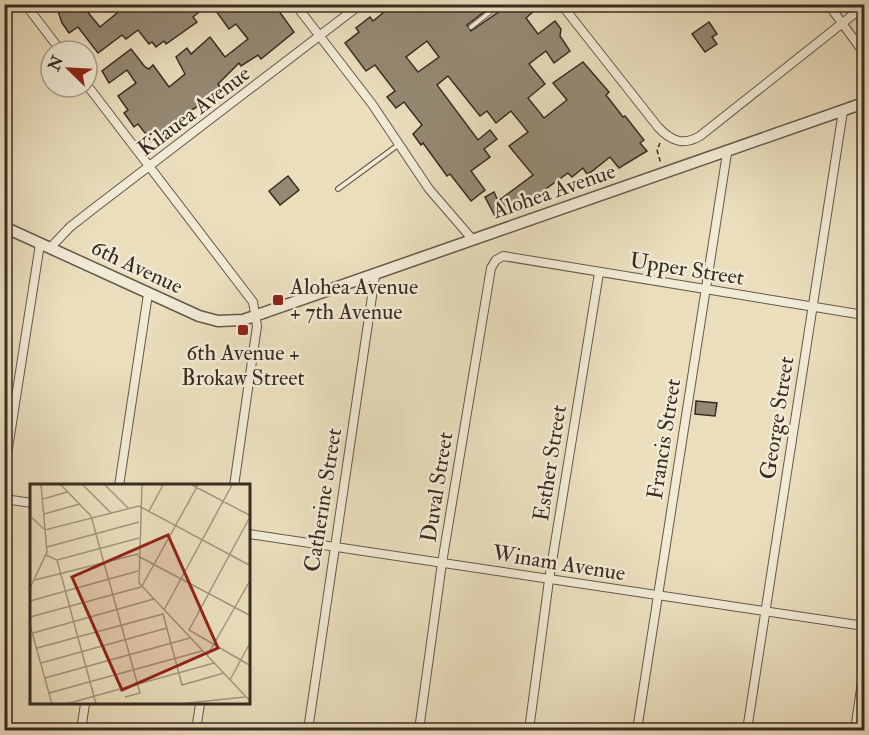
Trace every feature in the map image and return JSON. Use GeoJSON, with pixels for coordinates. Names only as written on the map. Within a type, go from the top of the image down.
{"type":"FeatureCollection","features":[{"type":"Feature","properties":{"kind":"street"},"geometry":{"type":"LineString","coordinates":[[25,4],[52,39]]}},
{"type":"Feature","properties":{"kind":"street"},"geometry":{"type":"LineString","coordinates":[[295,4],[372,104],[429,189],[473,240]]}},
{"type":"Feature","properties":{"kind":"street","name":"Kilauea Avenue"},"geometry":{"type":"LineString","coordinates":[[45,246],[361,4]]}},
{"type":"Feature","properties":{"kind":"street"},"geometry":{"type":"LineString","coordinates":[[561,4],[658,127],[672,139],[680,142],[700,136],[864,6]]}},
{"type":"Feature","properties":{"kind":"street"},"geometry":{"type":"LineString","coordinates":[[828,4],[864,53]]}},
{"type":"Feature","properties":{"kind":"street"},"geometry":{"type":"LineString","coordinates":[[98,99],[253,302],[257,316],[234,484]]}},
{"type":"Feature","properties":{"kind":"street","name":"Alohea Avenue"},"geometry":{"type":"LineString","coordinates":[[257,316],[727,153],[864,103]]}},
{"type":"Feature","properties":{"kind":"street","name":"George Street"},"geometry":{"type":"LineString","coordinates":[[747,730],[843,111]]}},
{"type":"Feature","properties":{"kind":"street","name":"Francis Street"},"geometry":{"type":"LineString","coordinates":[[637,730],[727,153]]}},
{"type":"Feature","properties":{"kind":"street","name":"6th Avenue"},"geometry":{"type":"LineString","coordinates":[[4,227],[148,294],[210,320],[243,320],[257,316]]}},
{"type":"Feature","properties":{"kind":"street"},"geometry":{"type":"LineString","coordinates":[[4,474],[45,246]]}},
{"type":"Feature","properties":{"kind":"street","name":"Upper Street"},"geometry":{"type":"LineString","coordinates":[[503,256],[864,315]]}},
{"type":"Feature","properties":{"kind":"street","name":"Duval Street"},"geometry":{"type":"LineString","coordinates":[[419,730],[442,563],[491,268],[496,260],[503,256]]}},
{"type":"Feature","properties":{"kind":"street","name":"Esther Street"},"geometry":{"type":"LineString","coordinates":[[529,730],[549,580],[599,273]]}},
{"type":"Feature","properties":{"kind":"street","name":"Catherine Street"},"geometry":{"type":"LineString","coordinates":[[308,730],[375,276]]}},
{"type":"Feature","properties":{"kind":"street"},"geometry":{"type":"LineString","coordinates":[[119,484],[148,294]]}},
{"type":"Feature","properties":{"kind":"street"},"geometry":{"type":"LineString","coordinates":[[4,499],[30,503]]}},
{"type":"Feature","properties":{"kind":"street","name":"Winam Avenue"},"geometry":{"type":"LineString","coordinates":[[250,534],[764,613],[864,626]]}},
{"type":"Feature","properties":{"kind":"street"},"geometry":{"type":"LineString","coordinates":[[855,730],[864,668]]}},
{"type":"Feature","properties":{"kind":"street"},"geometry":{"type":"LineString","coordinates":[[81,730],[85,705]]}},
{"type":"Feature","properties":{"kind":"street"},"geometry":{"type":"LineString","coordinates":[[196,730],[200,705]]}},
{"type":"Feature","properties":{"kind":"lane"},"geometry":{"type":"LineString","coordinates":[[471,27],[500,4]]}},
{"type":"Feature","properties":{"kind":"lane"},"geometry":{"type":"LineString","coordinates":[[338,189],[399,145]]}},
{"type":"Feature","properties":{"kind":"building"},"geometry":{"type":"Polygon","coordinates":[[[66,4],[93,4],[86,10],[100,27],[128,4],[179,4],[182,9],[188,4],[209,4],[193,17],[197,22],[166,44],[164,41],[156,47],[152,42],[149,44],[138,30],[126,39],[122,35],[99,52],[99,39],[87,39],[78,27],[69,33],[58,11],[66,4]]]}},
{"type":"Feature","properties":{"kind":"building"},"geometry":{"type":"Polygon","coordinates":[[[211,4],[274,4],[294,32],[261,59],[258,55],[241,66],[239,63],[218,84],[223,91],[185,114],[152,142],[138,124],[134,127],[124,113],[128,110],[118,96],[136,83],[127,70],[109,83],[102,71],[131,49],[145,67],[149,69],[153,65],[169,87],[185,74],[176,57],[187,48],[191,54],[210,37],[225,57],[248,39],[236,24],[229,29],[211,4]]]}},
{"type":"Feature","properties":{"kind":"building"},"geometry":{"type":"Polygon","coordinates":[[[394,4],[484,4],[488,9],[467,25],[471,31],[510,4],[542,4],[526,18],[538,34],[555,21],[561,29],[560,36],[570,51],[554,63],[546,51],[529,64],[545,84],[528,98],[544,118],[567,100],[553,83],[583,62],[609,92],[606,95],[623,117],[625,116],[644,140],[640,143],[647,151],[619,168],[610,157],[587,174],[583,168],[572,177],[568,173],[522,206],[517,208],[515,205],[495,216],[485,197],[494,192],[498,201],[533,175],[509,146],[528,132],[511,111],[496,123],[487,111],[480,116],[448,76],[437,85],[478,140],[490,130],[497,139],[484,149],[490,157],[471,171],[485,190],[471,201],[413,134],[422,125],[404,102],[396,108],[387,97],[395,91],[375,65],[366,71],[345,43],[359,32],[356,28],[370,17],[373,21],[394,4]],[[427,41],[406,57],[418,72],[439,57],[427,41]]]}},
{"type":"Feature","properties":{"kind":"building"},"geometry":{"type":"Polygon","coordinates":[[[709,22],[717,34],[712,37],[717,44],[705,52],[692,34],[709,22]]]}},
{"type":"Feature","properties":{"kind":"building"},"geometry":{"type":"Polygon","coordinates":[[[288,176],[299,190],[280,205],[269,191],[288,176]]]}},
{"type":"Feature","properties":{"kind":"building"},"geometry":{"type":"Polygon","coordinates":[[[696,401],[717,403],[715,416],[695,414],[696,401]]]}},
{"type":"Feature","properties":{"kind":"place","name":"Alohea Avenue + 7th Avenue"},"geometry":{"type":"Point","coordinates":[278,300]}},
{"type":"Feature","properties":{"kind":"place","name":"6th Avenue + Brokaw Street"},"geometry":{"type":"Point","coordinates":[243,330]}}]}
